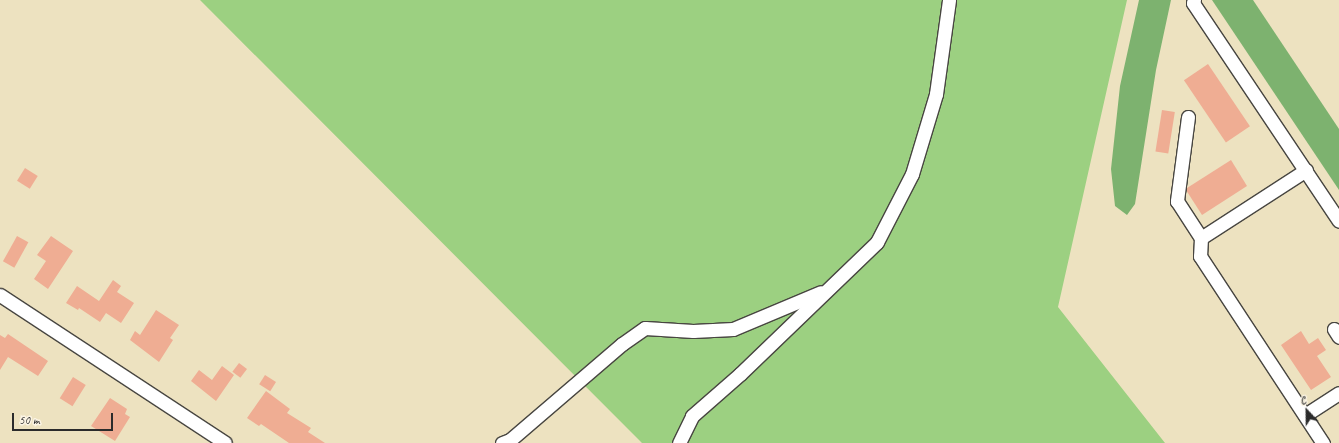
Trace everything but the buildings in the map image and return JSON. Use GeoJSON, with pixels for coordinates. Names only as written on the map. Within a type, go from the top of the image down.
{"type":"FeatureCollection","features":[{"type":"Feature","properties":{"kind":"street"},"geometry":{"type":"LineString","coordinates":[[679,443],[692,416],[740,374],[877,242],[912,174],[936,94],[949,0]]}},
{"type":"Feature","properties":{"kind":"street"},"geometry":{"type":"LineString","coordinates":[[1194,0],[1194,3],[1339,221]]}},
{"type":"Feature","properties":{"kind":"street"},"geometry":{"type":"LineString","coordinates":[[1188,117],[1177,201],[1201,238],[1200,256],[1324,443]]}},
{"type":"Feature","properties":{"kind":"street"},"geometry":{"type":"LineString","coordinates":[[1201,238],[1306,170]]}},
{"type":"Feature","properties":{"kind":"street"},"geometry":{"type":"LineString","coordinates":[[502,443],[510,440],[622,344],[645,328],[693,331],[733,329],[829,289]]}},
{"type":"Feature","properties":{"kind":"street"},"geometry":{"type":"LineString","coordinates":[[0,295],[224,443]]}},
{"type":"Feature","properties":{"kind":"street"},"geometry":{"type":"LineString","coordinates":[[1305,415],[1339,393]]}},
{"type":"Feature","properties":{"kind":"green space"},"geometry":{"type":"Polygon","coordinates":[[[200,0],[1127,0],[1058,307],[1165,443],[642,443],[200,0]]]}},
{"type":"Feature","properties":{"kind":"green space"},"geometry":{"type":"Polygon","coordinates":[[[1139,0],[1171,0],[1156,70],[1135,204],[1127,215],[1115,206],[1111,169],[1120,86],[1139,0]]]}},
{"type":"Feature","properties":{"kind":"green space"},"geometry":{"type":"Polygon","coordinates":[[[1212,0],[1253,0],[1339,129],[1339,190],[1212,0]]]}}]}
